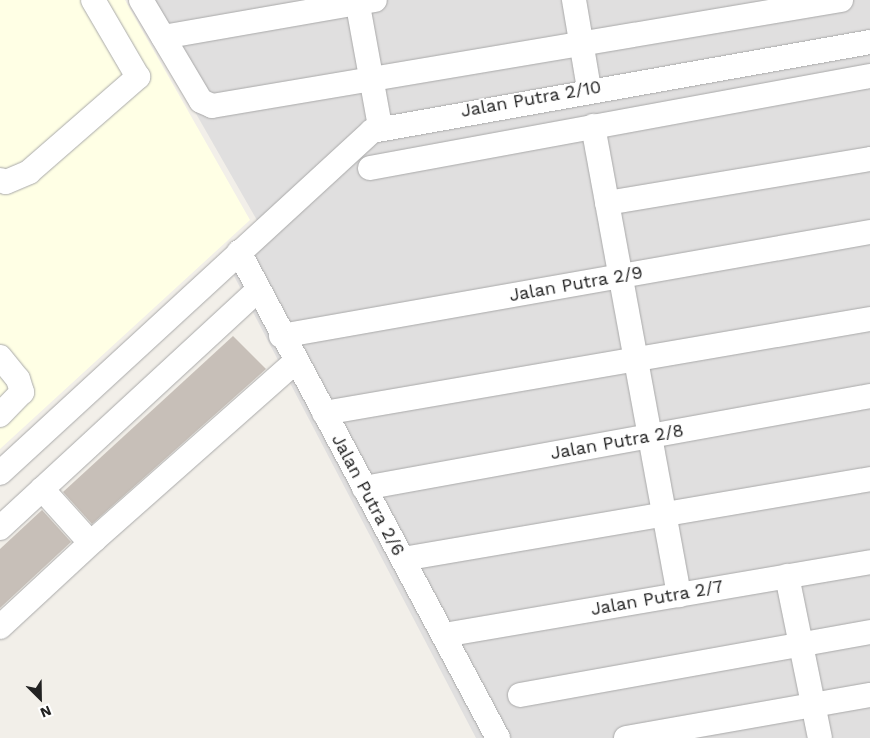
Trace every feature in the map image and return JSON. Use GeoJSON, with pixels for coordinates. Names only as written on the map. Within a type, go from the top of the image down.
{"type":"FeatureCollection","features":[{"type":"Feature","properties":{"kind":"street"},"geometry":{"type":"LineString","coordinates":[[0,180],[6,182],[29,172],[138,77],[93,0]]}},
{"type":"Feature","properties":{"kind":"street"},"geometry":{"type":"LineString","coordinates":[[142,0],[206,105],[841,0]]}},
{"type":"Feature","properties":{"kind":"street"},"geometry":{"type":"LineString","coordinates":[[574,0],[589,89]]}},
{"type":"Feature","properties":{"kind":"street"},"geometry":{"type":"LineString","coordinates":[[163,37],[363,1],[372,79],[380,127]]}},
{"type":"Feature","properties":{"kind":"street","name":"Jalan Putra 2/10"},"geometry":{"type":"LineString","coordinates":[[0,473],[364,136],[380,127],[589,89],[870,42]]}},
{"type":"Feature","properties":{"kind":"street"},"geometry":{"type":"LineString","coordinates":[[370,168],[870,76]]}},
{"type":"Feature","properties":{"kind":"street"},"geometry":{"type":"LineString","coordinates":[[593,126],[652,435],[679,595]]}},
{"type":"Feature","properties":{"kind":"street"},"geometry":{"type":"LineString","coordinates":[[607,203],[870,159]]}},
{"type":"Feature","properties":{"kind":"street","name":"Jalan Putra 2/9"},"geometry":{"type":"LineString","coordinates":[[281,336],[870,232]]}},
{"type":"Feature","properties":{"kind":"street","name":"Jalan Putra 2/6"},"geometry":{"type":"LineString","coordinates":[[239,252],[281,336],[498,738]]}},
{"type":"Feature","properties":{"kind":"street"},"geometry":{"type":"LineString","coordinates":[[0,528],[258,290]]}},
{"type":"Feature","properties":{"kind":"street"},"geometry":{"type":"LineString","coordinates":[[324,413],[870,319]]}},
{"type":"Feature","properties":{"kind":"street"},"geometry":{"type":"LineString","coordinates":[[0,357],[18,379],[22,392],[0,415]]}},
{"type":"Feature","properties":{"kind":"street"},"geometry":{"type":"LineString","coordinates":[[0,627],[94,540],[296,361]]}},
{"type":"Feature","properties":{"kind":"street","name":"Jalan Putra 2/8"},"geometry":{"type":"LineString","coordinates":[[364,488],[870,396]]}},
{"type":"Feature","properties":{"kind":"street"},"geometry":{"type":"LineString","coordinates":[[403,559],[664,511],[870,479]]}},
{"type":"Feature","properties":{"kind":"street"},"geometry":{"type":"LineString","coordinates":[[42,489],[88,540],[94,540]]}},
{"type":"Feature","properties":{"kind":"street","name":"Jalan Putra 2/7"},"geometry":{"type":"LineString","coordinates":[[444,635],[870,562]]}},
{"type":"Feature","properties":{"kind":"street"},"geometry":{"type":"LineString","coordinates":[[786,576],[820,738]]}},
{"type":"Feature","properties":{"kind":"street"},"geometry":{"type":"LineString","coordinates":[[520,695],[870,632]]}},
{"type":"Feature","properties":{"kind":"street"},"geometry":{"type":"LineString","coordinates":[[626,738],[870,695]]}},
{"type":"Feature","properties":{"kind":"shaded area"},"geometry":{"type":"Polygon","coordinates":[[[0,0],[125,0],[250,220],[0,449],[0,0]]]}},
{"type":"Feature","properties":{"kind":"shaded area"},"geometry":{"type":"Polygon","coordinates":[[[131,0],[870,0],[870,738],[476,738],[223,255],[258,222],[131,0]]]}},
{"type":"Feature","properties":{"kind":"building"},"geometry":{"type":"Polygon","coordinates":[[[233,336],[266,369],[92,524],[63,492],[233,336]]]}},
{"type":"Feature","properties":{"kind":"building"},"geometry":{"type":"Polygon","coordinates":[[[42,510],[71,542],[0,608],[0,549],[42,510]]]}}]}
